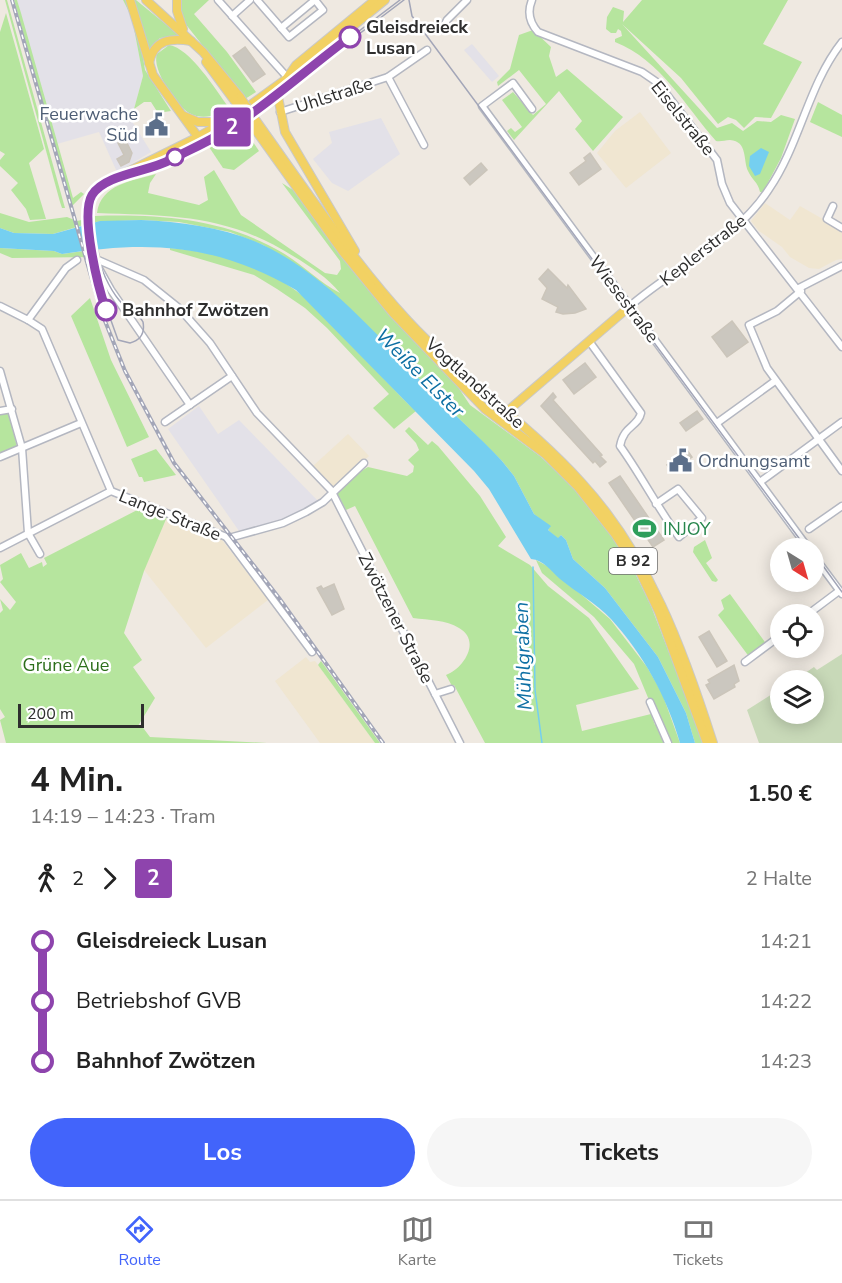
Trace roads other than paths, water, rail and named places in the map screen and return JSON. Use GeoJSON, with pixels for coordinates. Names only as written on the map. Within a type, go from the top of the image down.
{"type":"FeatureCollection","features":[{"type":"Feature","properties":{"kind":"main road"},"geometry":{"type":"LineString","coordinates":[[130,0],[155,79],[198,137]]}},
{"type":"Feature","properties":{"kind":"main road","name":"Vogtlandstraße"},"geometry":{"type":"LineString","coordinates":[[146,0],[194,43],[366,270],[443,357],[581,482],[632,548],[664,609],[713,743]]}},
{"type":"Feature","properties":{"kind":"main road"},"geometry":{"type":"LineString","coordinates":[[177,0],[177,11],[184,33]]}},
{"type":"Feature","properties":{"kind":"main road"},"geometry":{"type":"LineString","coordinates":[[366,270],[292,144],[280,112],[279,94],[287,77],[297,65],[375,0]]}},
{"type":"Feature","properties":{"kind":"main road"},"geometry":{"type":"LineString","coordinates":[[95,253],[89,214],[100,192],[136,168],[226,122],[385,0]]}},
{"type":"Feature","properties":{"kind":"main road"},"geometry":{"type":"LineString","coordinates":[[149,65],[153,50],[162,42],[172,39],[194,43]]}},
{"type":"Feature","properties":{"kind":"main road"},"geometry":{"type":"LineString","coordinates":[[182,115],[202,123],[226,122]]}},
{"type":"Feature","properties":{"kind":"main road","name":"Vogtlandstraße"},"geometry":{"type":"LineString","coordinates":[[255,123],[367,282],[416,338],[498,420],[536,447],[578,487],[628,553],[658,612],[707,743]]}},
{"type":"Feature","properties":{"kind":"main road","name":"Keplerstraße"},"geometry":{"type":"LineString","coordinates":[[498,420],[630,306]]}},
{"type":"Feature","properties":{"kind":"street"},"geometry":{"type":"LineString","coordinates":[[218,0],[287,77]]}},
{"type":"Feature","properties":{"kind":"street"},"geometry":{"type":"LineString","coordinates":[[232,16],[250,0]]}},
{"type":"Feature","properties":{"kind":"street"},"geometry":{"type":"LineString","coordinates":[[257,0],[289,38],[323,10],[315,0],[281,28]]}},
{"type":"Feature","properties":{"kind":"street"},"geometry":{"type":"LineString","coordinates":[[442,30],[447,20],[467,0]]}},
{"type":"Feature","properties":{"kind":"street","name":"Eiselstraße"},"geometry":{"type":"LineString","coordinates":[[532,0],[529,10],[530,20],[538,32],[642,72],[658,83],[717,160],[725,192],[842,347]]}},
{"type":"Feature","properties":{"kind":"street","name":"Keplerstraße"},"geometry":{"type":"LineString","coordinates":[[630,306],[744,219],[769,190],[781,171],[829,62],[842,42]]}},
{"type":"Feature","properties":{"kind":"street","name":"Uhlstraße"},"geometry":{"type":"LineString","coordinates":[[280,112],[388,77],[427,50]]}},
{"type":"Feature","properties":{"kind":"street","name":"Uhlstraße"},"geometry":{"type":"LineString","coordinates":[[388,77],[424,145]]}},
{"type":"Feature","properties":{"kind":"street","name":"Wiesestraße"},"geometry":{"type":"LineString","coordinates":[[532,109],[513,83],[482,106],[801,538]]}},
{"type":"Feature","properties":{"kind":"street"},"geometry":{"type":"LineString","coordinates":[[833,206],[827,219],[842,228]]}},
{"type":"Feature","properties":{"kind":"street"},"geometry":{"type":"LineString","coordinates":[[95,253],[98,267],[111,290],[190,405]]}},
{"type":"Feature","properties":{"kind":"street","name":"Zwötzener Straße"},"geometry":{"type":"LineString","coordinates":[[95,253],[144,280],[174,302],[206,337],[257,413],[332,493],[460,743]]}},
{"type":"Feature","properties":{"kind":"street"},"geometry":{"type":"LineString","coordinates":[[0,306],[28,320],[66,268],[77,260]]}},
{"type":"Feature","properties":{"kind":"street"},"geometry":{"type":"LineString","coordinates":[[842,266],[800,289],[777,311],[749,326],[759,355],[775,381],[842,471]]}},
{"type":"Feature","properties":{"kind":"street","name":"Lange Straße"},"geometry":{"type":"LineString","coordinates":[[28,320],[42,329],[111,491],[227,538],[283,523],[306,512],[332,493],[364,463]]}},
{"type":"Feature","properties":{"kind":"street"},"geometry":{"type":"LineString","coordinates":[[589,341],[641,412],[639,420],[625,430],[620,446],[642,477],[656,504],[679,537],[702,518],[678,489],[656,504]]}},
{"type":"Feature","properties":{"kind":"street"},"geometry":{"type":"LineString","coordinates":[[0,371],[22,448],[28,533],[40,554]]}},
{"type":"Feature","properties":{"kind":"street"},"geometry":{"type":"LineString","coordinates":[[165,422],[232,376]]}},
{"type":"Feature","properties":{"kind":"street"},"geometry":{"type":"LineString","coordinates":[[717,423],[775,381]]}},
{"type":"Feature","properties":{"kind":"street"},"geometry":{"type":"LineString","coordinates":[[0,411],[12,409]]}},
{"type":"Feature","properties":{"kind":"street"},"geometry":{"type":"LineString","coordinates":[[760,482],[842,422]]}},
{"type":"Feature","properties":{"kind":"street"},"geometry":{"type":"LineString","coordinates":[[0,457],[81,423]]}},
{"type":"Feature","properties":{"kind":"street"},"geometry":{"type":"LineString","coordinates":[[0,548],[111,491]]}},
{"type":"Feature","properties":{"kind":"street"},"geometry":{"type":"LineString","coordinates":[[809,529],[842,506]]}},
{"type":"Feature","properties":{"kind":"street"},"geometry":{"type":"LineString","coordinates":[[227,538],[312,652]]}},
{"type":"Feature","properties":{"kind":"street"},"geometry":{"type":"LineString","coordinates":[[824,570],[841,593],[824,604]]}},
{"type":"Feature","properties":{"kind":"street"},"geometry":{"type":"LineString","coordinates":[[745,662],[770,643]]}},
{"type":"Feature","properties":{"kind":"street"},"geometry":{"type":"LineString","coordinates":[[435,694],[451,689]]}},
{"type":"Feature","properties":{"kind":"street"},"geometry":{"type":"LineString","coordinates":[[650,702],[668,743]]}},
{"type":"Feature","properties":{"kind":"water"},"geometry":{"type":"Polygon","coordinates":[[[761,148],[769,152],[760,174],[755,176],[749,166],[750,156],[761,148]]]}},
{"type":"Feature","properties":{"kind":"water"},"geometry":{"type":"Polygon","coordinates":[[[141,220],[202,226],[247,238],[285,257],[352,309],[502,461],[514,476],[534,514],[551,526],[548,530],[558,538],[561,535],[566,540],[573,559],[605,588],[658,657],[686,713],[695,743],[680,743],[675,726],[653,677],[623,632],[599,608],[544,564],[531,559],[489,489],[474,471],[296,290],[239,263],[183,250],[125,247],[62,254],[54,251],[0,248],[0,228],[14,233],[53,234],[100,221],[141,220]]]}},
{"type":"Feature","properties":{"kind":"waterway","name":"Mühlgraben"},"geometry":{"type":"LineString","coordinates":[[533,567],[535,690],[542,743]]}},
{"type":"Feature","properties":{"kind":"tram line"},"geometry":{"type":"LineString","coordinates":[[400,0],[230,129],[157,166],[110,179],[95,191],[88,209],[94,273],[118,340],[130,343],[137,340],[143,333],[143,322],[119,300],[105,277],[100,263],[95,248],[91,217],[98,193],[118,180],[162,167],[231,131],[404,0]]}},
{"type":"Feature","properties":{"kind":"tram line"},"geometry":{"type":"LineString","coordinates":[[409,0],[412,16],[799,538]]}},
{"type":"Feature","properties":{"kind":"tram line","name":"2"},"geometry":{"type":"LineString","coordinates":[[106,310],[94,273],[88,215],[90,200],[95,191],[110,179],[150,169],[230,129],[350,37]]}},
{"type":"Feature","properties":{"kind":"tram line"},"geometry":{"type":"LineString","coordinates":[[824,567],[842,592]]}},
{"type":"Feature","properties":{"kind":"railway"},"geometry":{"type":"LineString","coordinates":[[12,0],[101,311],[125,371],[174,463],[279,598],[383,743]]}},
{"type":"Feature","properties":{"kind":"place","name":"Gleisdreieck Lusan"},"geometry":{"type":"Point","coordinates":[350,37]}},
{"type":"Feature","properties":{"kind":"place","name":"Feuerwache Süd"},"geometry":{"type":"Point","coordinates":[156,124]}},
{"type":"Feature","properties":{"kind":"place","name":"Bahnhof Zwötzen"},"geometry":{"type":"Point","coordinates":[106,310]}},
{"type":"Feature","properties":{"kind":"place","name":"Ordnungsamt"},"geometry":{"type":"Point","coordinates":[680,461]}},
{"type":"Feature","properties":{"kind":"place","name":"INJOY"},"geometry":{"type":"Point","coordinates":[645,529]}},
{"type":"Feature","properties":{"kind":"water label","name":"Weiße Elster"},"geometry":{"type":"Point","coordinates":[420,373]}},
{"type":"Feature","properties":{"kind":"park label","name":"Grüne Aue"},"geometry":{"type":"Point","coordinates":[66,665]}}]}
